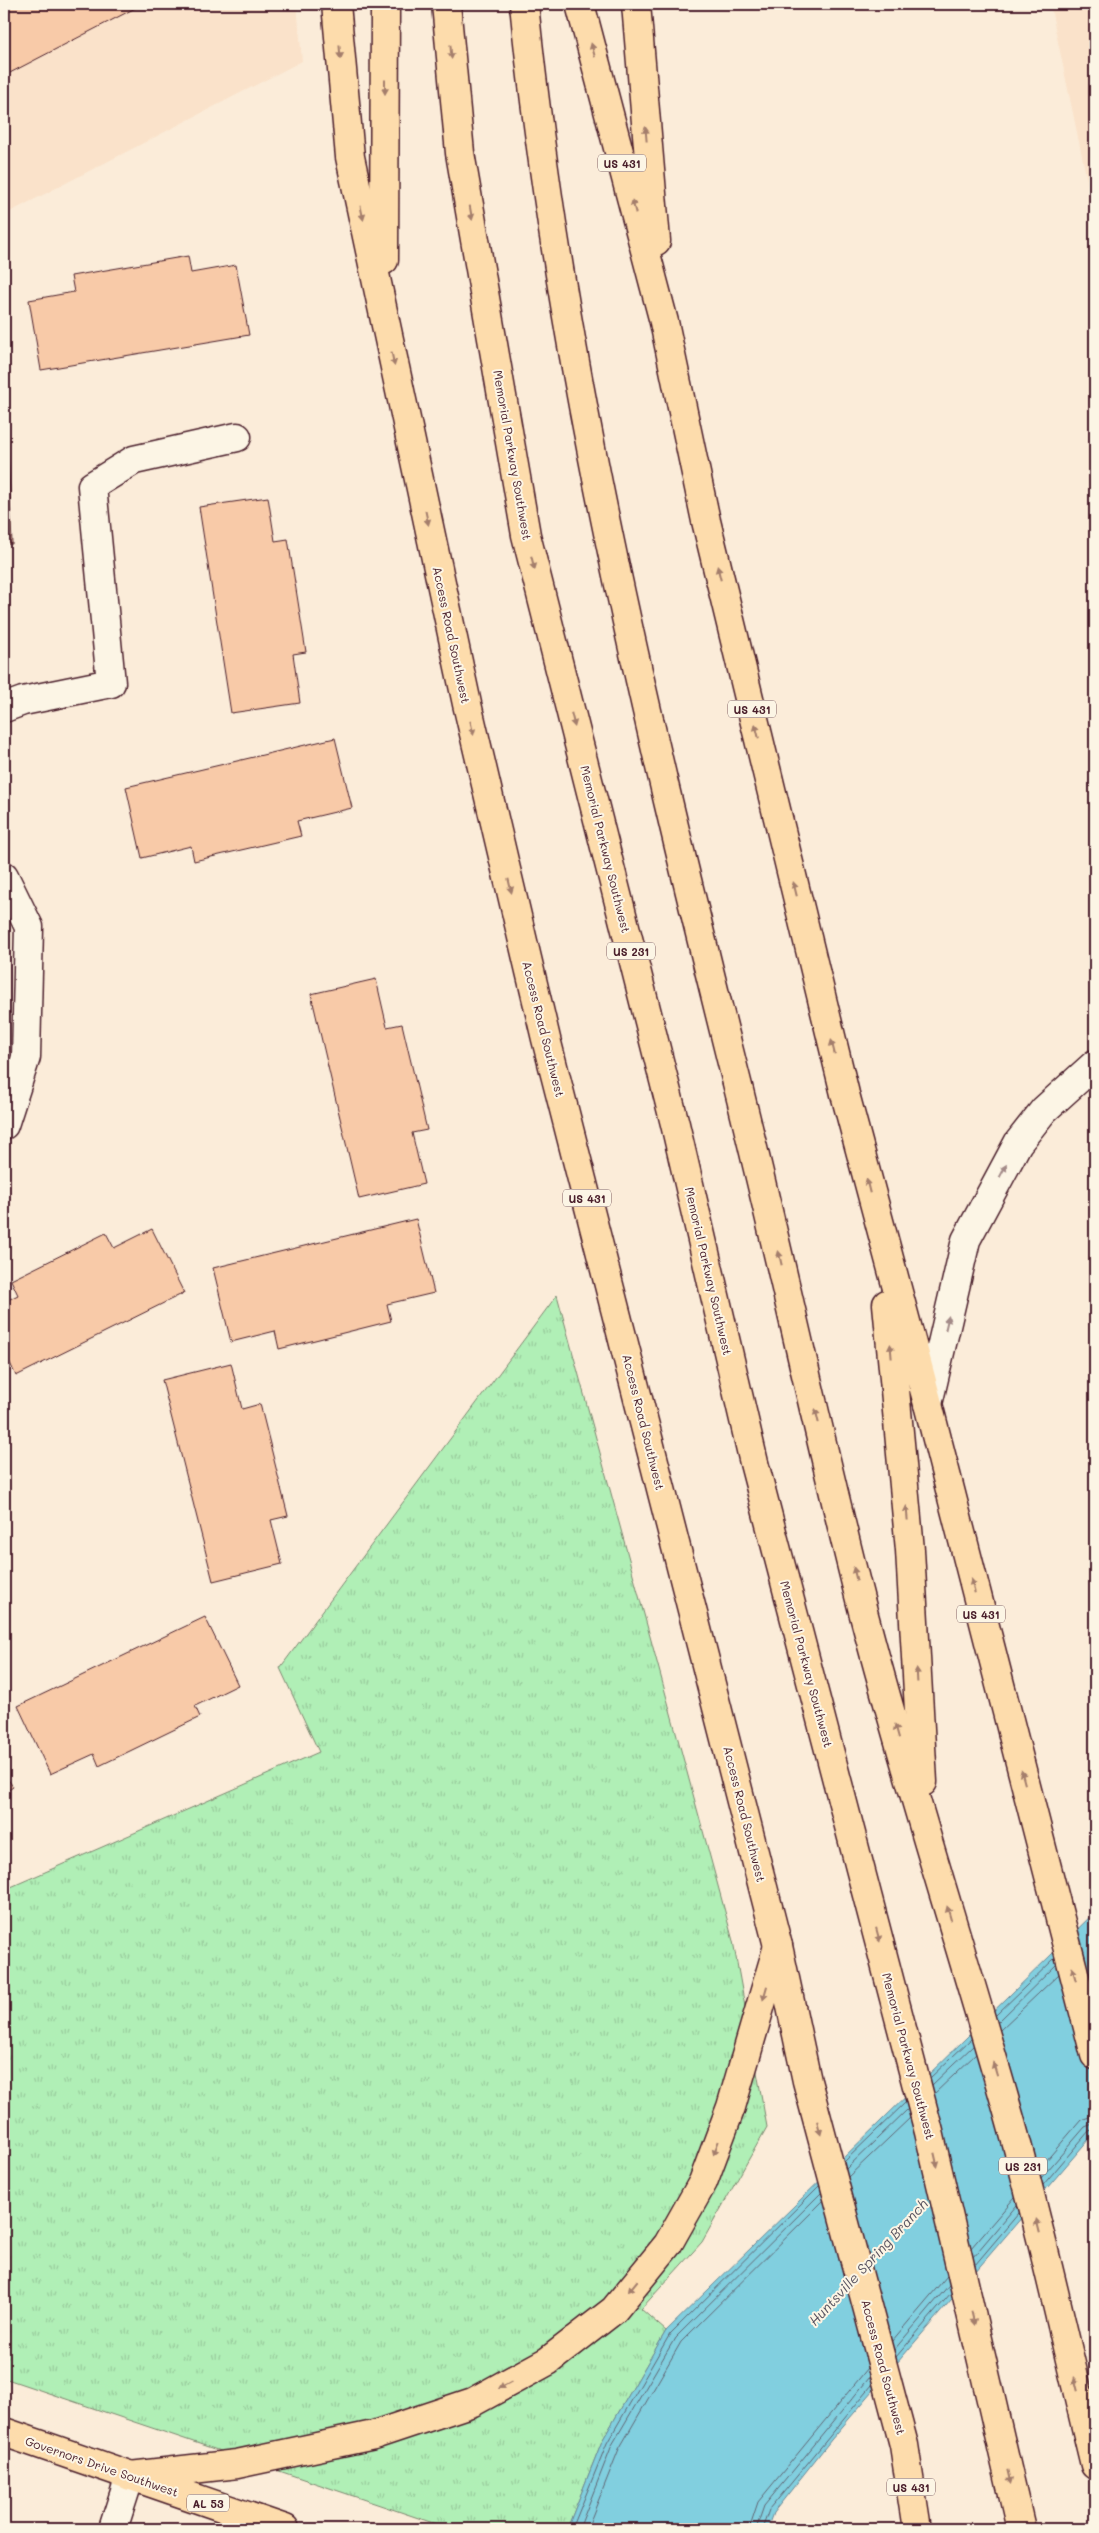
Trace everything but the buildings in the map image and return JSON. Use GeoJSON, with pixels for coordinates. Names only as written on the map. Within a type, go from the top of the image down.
{"type":"FeatureCollection","features":[{"type":"Feature","properties":{"kind":"main road"},"geometry":{"type":"LineString","coordinates":[[336,4],[350,157],[383,311]]}},
{"type":"Feature","properties":{"kind":"main road","name":"US 431"},"geometry":{"type":"LineString","coordinates":[[383,311],[385,4]]}},
{"type":"Feature","properties":{"kind":"main road","name":"Memorial Parkway Southwest"},"geometry":{"type":"LineString","coordinates":[[446,4],[460,153],[526,534],[675,1124],[754,1463],[929,2132],[1021,2529]]}},
{"type":"Feature","properties":{"kind":"main road","name":"US 231"},"geometry":{"type":"LineString","coordinates":[[524,4],[548,208],[568,330],[591,452],[656,760],[753,1144],[865,1618],[1022,2163],[1095,2465]]}},
{"type":"Feature","properties":{"kind":"main road","name":"US 431"},"geometry":{"type":"LineString","coordinates":[[580,4],[664,322],[709,531],[880,1234],[928,1404],[1095,2055]]}},
{"type":"Feature","properties":{"kind":"main road"},"geometry":{"type":"LineString","coordinates":[[636,4],[664,322]]}},
{"type":"Feature","properties":{"kind":"main road","name":"Access Road Southwest"},"geometry":{"type":"LineString","coordinates":[[383,311],[466,704],[546,1039],[778,1946],[807,2081],[904,2445],[917,2529]]}},
{"type":"Feature","properties":{"kind":"main road"},"geometry":{"type":"LineString","coordinates":[[880,1234],[910,1550],[925,1828]]}},
{"type":"Feature","properties":{"kind":"main road"},"geometry":{"type":"LineString","coordinates":[[130,2476],[237,2464],[374,2435],[473,2402],[548,2361],[614,2310],[668,2244],[703,2182],[731,2107],[778,1946]]}},
{"type":"Feature","properties":{"kind":"main road","name":"Governors Drive Southwest"},"geometry":{"type":"LineString","coordinates":[[4,2432],[285,2529]]}},
{"type":"Feature","properties":{"kind":"street"},"geometry":{"type":"LineString","coordinates":[[4,708],[23,701],[110,683],[92,486],[134,460],[238,437]]}},
{"type":"Feature","properties":{"kind":"street"},"geometry":{"type":"LineString","coordinates":[[4,876],[29,927],[26,1057],[4,1125]]}},
{"type":"Feature","properties":{"kind":"street"},"geometry":{"type":"LineString","coordinates":[[928,1404],[966,1240],[1018,1143],[1044,1110],[1095,1064]]}},
{"type":"Feature","properties":{"kind":"street"},"geometry":{"type":"LineString","coordinates":[[113,2529],[130,2476]]}},
{"type":"Feature","properties":{"kind":"shaded area"},"geometry":{"type":"Polygon","coordinates":[[[4,4],[297,4],[302,61],[4,215],[4,4]]]}},
{"type":"Feature","properties":{"kind":"shaded area"},"geometry":{"type":"Polygon","coordinates":[[[1050,4],[1095,4],[1095,218],[1050,4]]]}},
{"type":"Feature","properties":{"kind":"green space"},"geometry":{"type":"Polygon","coordinates":[[[557,1295],[733,1941],[767,2127],[702,2242],[641,2309],[666,2331],[602,2441],[567,2529],[451,2529],[4,2378],[4,1890],[319,1752],[280,1668],[557,1295]]]}},
{"type":"Feature","properties":{"kind":"water","name":"Huntsville Spring Branch"},"geometry":{"type":"Polygon","coordinates":[[[1095,1912],[1095,2132],[831,2440],[773,2513],[767,2529],[567,2529],[602,2441],[666,2331],[1095,1912]]]}}]}
